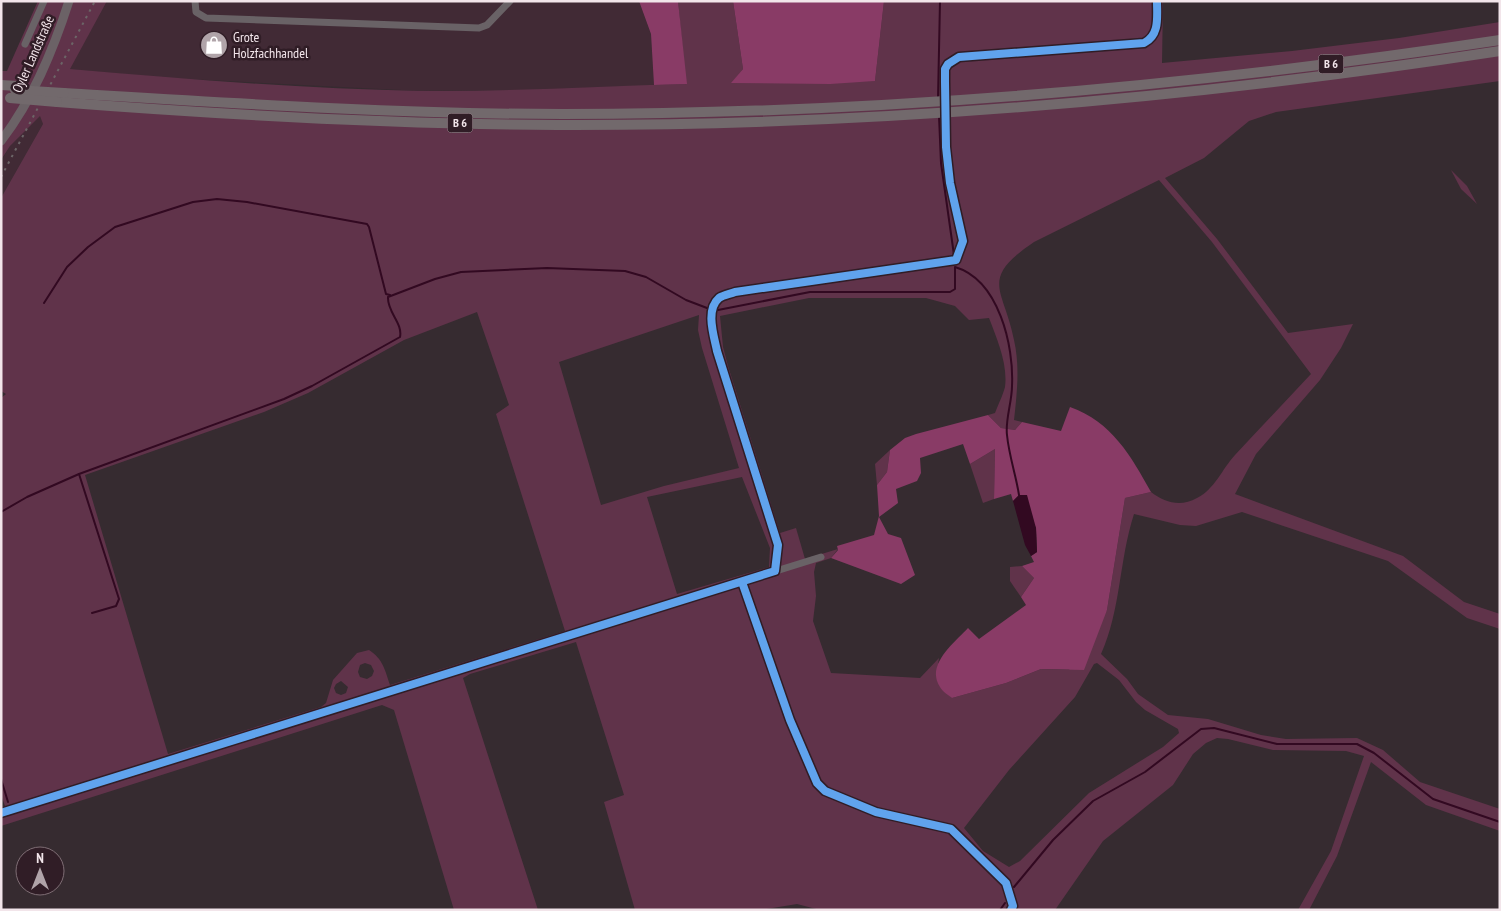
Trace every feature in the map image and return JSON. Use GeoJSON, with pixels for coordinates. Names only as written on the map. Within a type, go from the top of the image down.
{"type":"FeatureCollection","features":[{"type":"Feature","properties":{"kind":"highway","name":"B 6"},"geometry":{"type":"LineString","coordinates":[[11,93],[64,93],[215,103],[409,112],[863,112],[1004,109],[1387,58],[1500,40]]}},
{"type":"Feature","properties":{"kind":"highway","name":"B 6"},"geometry":{"type":"LineString","coordinates":[[1163,89],[1389,68],[1500,51]]}},
{"type":"Feature","properties":{"kind":"highway"},"geometry":{"type":"LineString","coordinates":[[1,85],[11,93]]}},
{"type":"Feature","properties":{"kind":"highway","name":"B 6"},"geometry":{"type":"LineString","coordinates":[[1,88],[11,93],[57,102],[272,117],[460,123],[661,123],[863,112]]}},
{"type":"Feature","properties":{"kind":"main road","name":"Oyler Landstraße"},"geometry":{"type":"LineString","coordinates":[[1,141],[18,118],[42,72],[60,30],[69,1]]}},
{"type":"Feature","properties":{"kind":"street","name":"Oyler Landstraße"},"geometry":{"type":"LineString","coordinates":[[25,44],[44,1]]}},
{"type":"Feature","properties":{"kind":"street"},"geometry":{"type":"LineString","coordinates":[[195,1],[196,12],[206,18],[479,28],[487,25],[510,1]]}},
{"type":"Feature","properties":{"kind":"street"},"geometry":{"type":"LineString","coordinates":[[1,813],[821,557]]}},
{"type":"Feature","properties":{"kind":"shaded area"},"geometry":{"type":"Polygon","coordinates":[[[38,1],[107,1],[70,69],[289,86],[421,91],[521,90],[686,84],[678,1],[733,1],[743,69],[732,83],[875,81],[884,1],[1163,1],[1162,63],[1292,51],[1399,38],[1500,22],[1500,81],[1276,112],[1249,121],[1204,158],[1165,178],[1217,239],[1288,333],[1353,324],[1341,348],[1320,380],[1256,454],[1235,494],[1403,556],[1464,602],[1500,614],[1500,629],[1467,618],[1388,561],[1242,512],[1196,526],[1180,525],[1134,514],[1125,549],[1108,637],[1101,654],[1127,679],[1138,694],[1168,715],[1208,719],[1261,735],[1286,739],[1357,738],[1383,750],[1420,782],[1500,809],[1500,831],[1426,805],[1371,762],[1337,856],[1309,910],[1298,910],[1331,851],[1364,756],[1346,751],[1273,750],[1217,738],[1206,743],[1193,754],[1173,785],[1103,841],[1055,910],[820,910],[797,904],[760,910],[635,910],[604,802],[624,795],[576,642],[470,674],[463,678],[538,910],[454,910],[394,710],[382,705],[1,826],[1,807],[5,806],[1,795],[1,398],[6,394],[1,391],[1,198],[43,124],[40,116],[10,146],[1,160],[1,71],[7,71],[38,1]],[[1159,180],[1034,242],[1006,266],[1000,276],[999,286],[1016,350],[1017,390],[1014,420],[1022,422],[1015,430],[1001,428],[988,415],[995,413],[1005,387],[1006,378],[1001,352],[989,318],[969,320],[955,306],[926,298],[809,298],[720,316],[723,347],[728,366],[780,533],[796,528],[805,559],[838,549],[831,558],[816,563],[814,572],[816,596],[813,621],[831,673],[920,678],[939,658],[936,677],[952,698],[1006,683],[1041,669],[1069,670],[1107,610],[1125,498],[1151,492],[1167,501],[1179,503],[1191,501],[1203,494],[1214,484],[1230,460],[1311,374],[1212,242],[1159,180]],[[477,312],[404,340],[308,393],[264,412],[85,475],[168,754],[321,707],[326,703],[333,680],[357,653],[369,650],[374,653],[383,665],[390,685],[565,631],[496,414],[509,405],[477,312]],[[699,315],[559,362],[601,505],[664,486],[739,468],[702,348],[698,330],[699,315]],[[742,477],[647,497],[677,594],[769,567],[770,548],[742,477]],[[365,663],[360,665],[358,672],[360,677],[367,679],[372,676],[374,671],[371,665],[365,663]],[[1097,663],[1094,664],[1075,697],[1009,770],[964,828],[983,851],[1009,867],[1020,861],[1089,793],[1163,747],[1179,733],[1178,729],[1145,710],[1136,702],[1119,680],[1097,663]],[[341,681],[334,688],[336,693],[341,695],[346,693],[348,687],[341,681]]]}},
{"type":"Feature","properties":{"kind":"shaded area"},"geometry":{"type":"Polygon","coordinates":[[[107,1],[639,1],[651,34],[654,85],[536,90],[420,91],[169,78],[69,69],[107,1]]]}},
{"type":"Feature","properties":{"kind":"shaded area"},"geometry":{"type":"Polygon","coordinates":[[[639,1],[678,1],[687,84],[654,85],[651,34],[639,1]]]}},
{"type":"Feature","properties":{"kind":"shaded area"},"geometry":{"type":"Polygon","coordinates":[[[733,1],[884,1],[875,81],[830,84],[731,83],[743,69],[733,1]]]}},
{"type":"Feature","properties":{"kind":"shaded area"},"geometry":{"type":"Polygon","coordinates":[[[40,115],[43,124],[1,198],[3,158],[10,146],[40,115]]]}},
{"type":"Feature","properties":{"kind":"shaded area"},"geometry":{"type":"Polygon","coordinates":[[[1451,170],[1467,186],[1477,204],[1461,189],[1451,170]]]}},
{"type":"Feature","properties":{"kind":"shaded area"},"geometry":{"type":"Polygon","coordinates":[[[1070,407],[1085,413],[1109,431],[1128,453],[1151,492],[1125,498],[1107,610],[1084,670],[1041,669],[1006,683],[952,698],[945,693],[936,679],[936,670],[944,654],[968,628],[979,639],[1026,605],[1021,597],[1034,578],[1022,566],[1034,562],[1031,556],[1037,552],[1036,528],[1019,495],[1013,501],[1011,494],[994,499],[995,449],[970,464],[963,444],[920,458],[921,473],[917,481],[896,489],[898,503],[879,517],[888,534],[901,538],[915,575],[901,584],[831,558],[838,550],[837,546],[874,535],[879,516],[877,485],[887,472],[890,450],[905,438],[988,415],[1001,428],[1015,430],[1022,422],[1061,431],[1070,407]]]}},
{"type":"Feature","properties":{"kind":"shaded area"},"geometry":{"type":"Polygon","coordinates":[[[995,449],[994,499],[983,503],[970,464],[995,449]]]}},
{"type":"Feature","properties":{"kind":"shaded area"},"geometry":{"type":"Polygon","coordinates":[[[890,450],[887,472],[877,485],[875,464],[890,450]]]}},
{"type":"Feature","properties":{"kind":"shaded area"},"geometry":{"type":"Polygon","coordinates":[[[1019,495],[1027,495],[1036,528],[1037,552],[1031,556],[1025,545],[1013,501],[1019,495]]]}},
{"type":"Feature","properties":{"kind":"shaded area"},"geometry":{"type":"Polygon","coordinates":[[[1022,566],[1034,578],[1021,597],[1010,581],[1010,567],[1022,566]]]}},
{"type":"Feature","properties":{"kind":"waterway"},"geometry":{"type":"LineString","coordinates":[[938,99],[940,1]]}},
{"type":"Feature","properties":{"kind":"waterway"},"geometry":{"type":"LineString","coordinates":[[939,116],[941,163],[954,255]]}},
{"type":"Feature","properties":{"kind":"waterway"},"geometry":{"type":"LineString","coordinates":[[44,303],[67,267],[88,247],[115,227],[193,202],[217,199],[247,202],[367,224],[386,294],[390,295]]}},
{"type":"Feature","properties":{"kind":"waterway"},"geometry":{"type":"LineString","coordinates":[[718,310],[810,292],[950,292],[955,289],[955,267],[970,274],[983,285],[993,300],[1001,316],[1010,352],[1012,392],[1007,435],[1019,495]]}},
{"type":"Feature","properties":{"kind":"waterway"},"geometry":{"type":"LineString","coordinates":[[1,512],[27,497],[79,474],[284,399],[312,386],[400,337],[399,327],[390,308],[388,297],[435,279],[461,272],[547,268],[625,271],[646,277],[686,300],[707,308]]}},
{"type":"Feature","properties":{"kind":"waterway"},"geometry":{"type":"LineString","coordinates":[[79,474],[119,599],[116,606],[92,613]]}},
{"type":"Feature","properties":{"kind":"waterway"},"geometry":{"type":"LineString","coordinates":[[1014,887],[1053,840],[1093,801],[1145,772],[1201,729],[1214,728],[1277,744],[1357,744],[1374,753],[1433,799],[1500,822]]}},
{"type":"Feature","properties":{"kind":"waterway"},"geometry":{"type":"LineString","coordinates":[[1,779],[8,802]]}},
{"type":"Feature","properties":{"kind":"waterway"},"geometry":{"type":"LineString","coordinates":[[1000,910],[1005,903]]}},
{"type":"Feature","properties":{"kind":"railway"},"geometry":{"type":"LineString","coordinates":[[1,177],[95,1]]}},
{"type":"Feature","properties":{"kind":"cycle path"},"geometry":{"type":"LineString","coordinates":[[1,813],[775,571],[778,545],[717,351],[711,316],[715,303],[719,298],[735,292],[956,260],[963,241],[950,183],[946,147],[945,69],[948,64],[959,57],[1144,43],[1149,40],[1155,30],[1157,1]]}},
{"type":"Feature","properties":{"kind":"cycle path"},"geometry":{"type":"LineString","coordinates":[[742,582],[790,720],[817,783],[825,791],[876,812],[951,829],[1006,883],[1013,906],[1011,910]]}},
{"type":"Feature","properties":{"kind":"place","name":"Grote Holzfachhandel"},"geometry":{"type":"Point","coordinates":[214,45]}}]}
